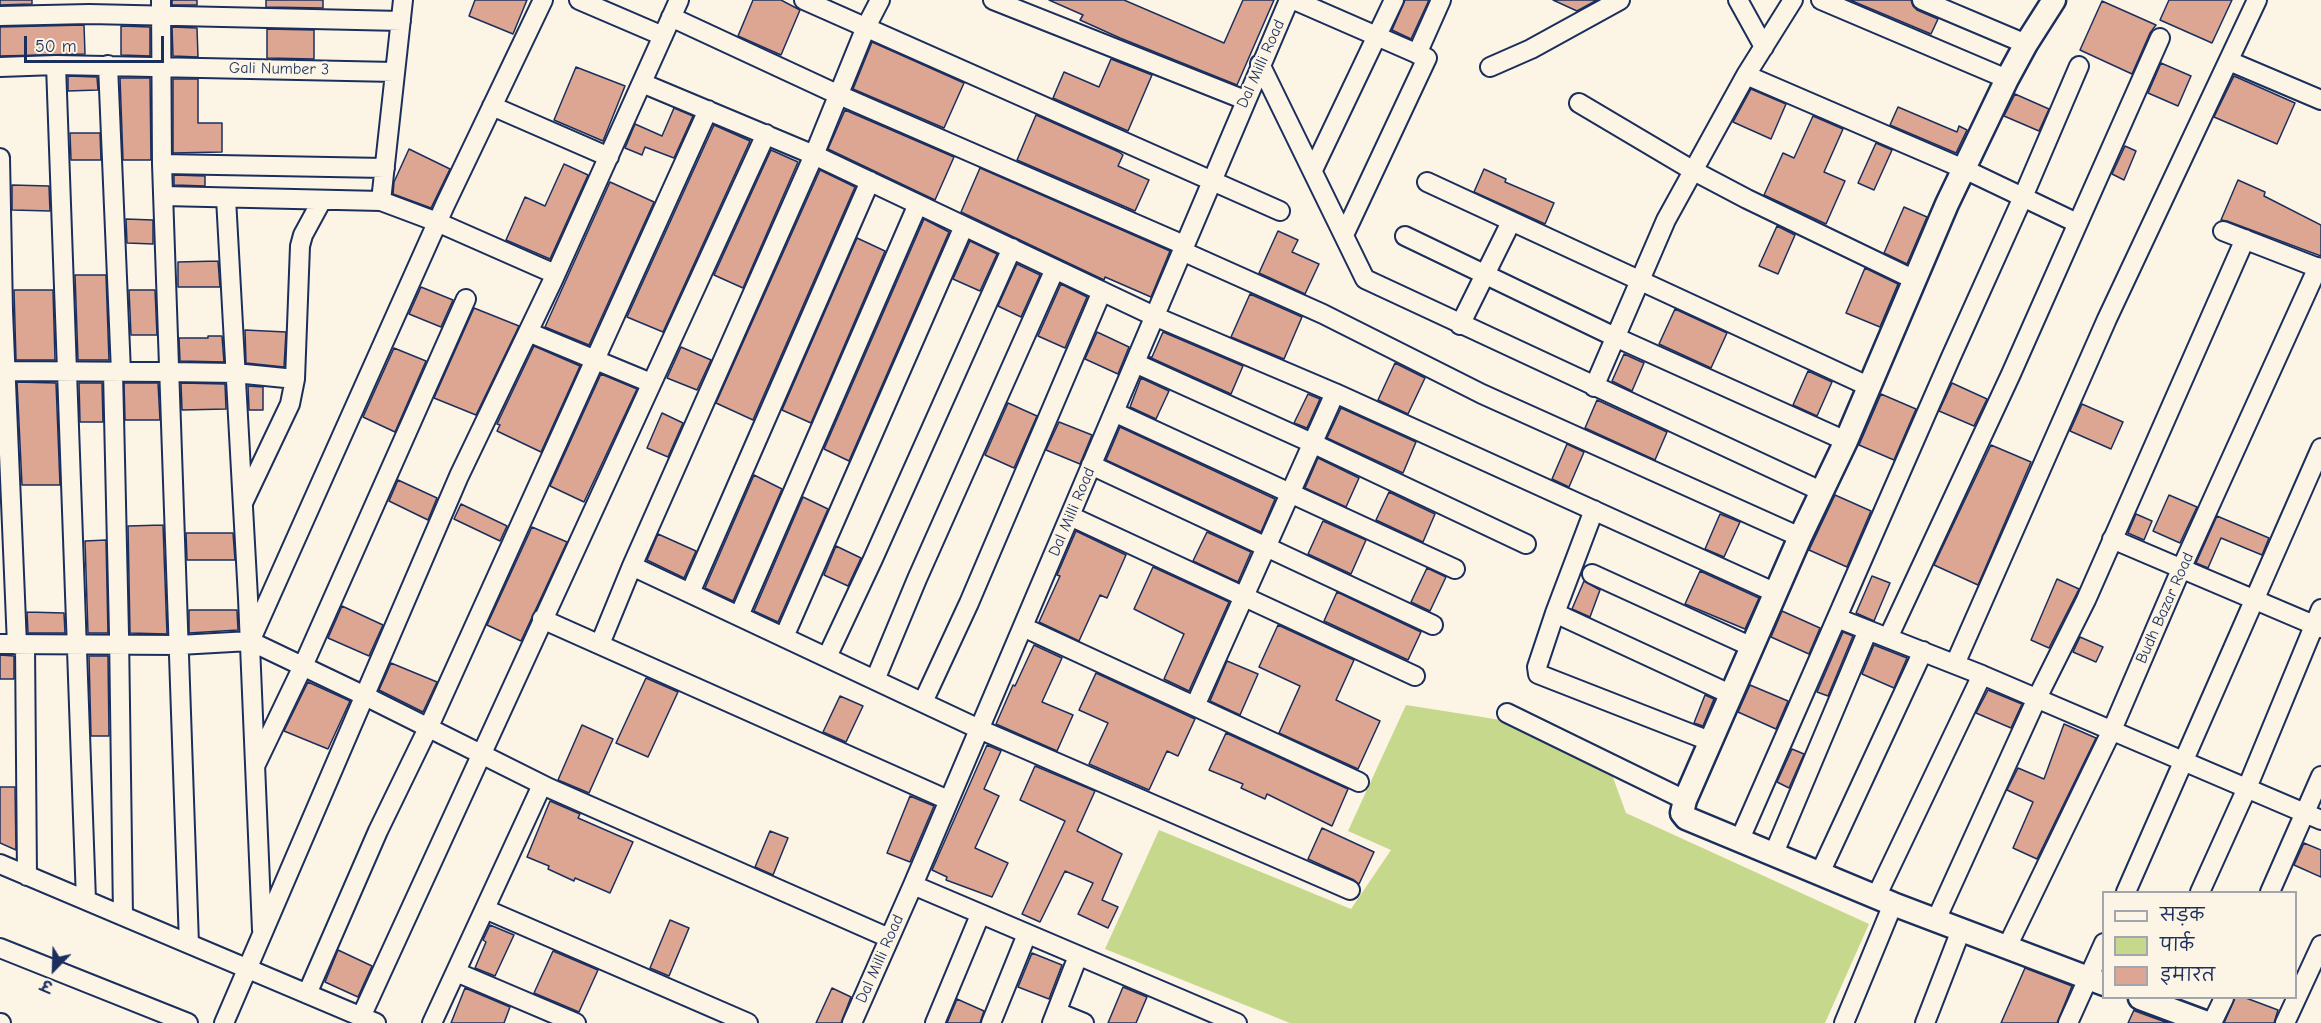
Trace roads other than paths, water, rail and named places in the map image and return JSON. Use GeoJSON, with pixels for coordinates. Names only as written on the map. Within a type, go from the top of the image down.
{"type":"FeatureCollection","features":[{"type":"Feature","properties":{"kind":"street"},"geometry":{"type":"LineString","coordinates":[[381,201],[403,0]]}},
{"type":"Feature","properties":{"kind":"street"},"geometry":{"type":"LineString","coordinates":[[250,641],[437,222],[543,0]]}},
{"type":"Feature","properties":{"kind":"street"},"geometry":{"type":"LineString","coordinates":[[579,0],[663,36]]}},
{"type":"Feature","properties":{"kind":"street"},"geometry":{"type":"LineString","coordinates":[[224,1023],[459,476],[609,157],[678,0]]}},
{"type":"Feature","properties":{"kind":"street"},"geometry":{"type":"LineString","coordinates":[[804,0],[1280,212]]}},
{"type":"Feature","properties":{"kind":"street"},"geometry":{"type":"LineString","coordinates":[[600,644],[632,566],[814,155],[866,27],[880,0]]}},
{"type":"Feature","properties":{"kind":"street"},"geometry":{"type":"LineString","coordinates":[[993,0],[1027,6],[1240,98]]}},
{"type":"Feature","properties":{"kind":"street","name":"Dal Milli Road"},"geometry":{"type":"LineString","coordinates":[[852,1023],[913,885],[1289,0]]}},
{"type":"Feature","properties":{"kind":"street"},"geometry":{"type":"LineString","coordinates":[[1294,0],[1427,58],[1344,235]]}},
{"type":"Feature","properties":{"kind":"street"},"geometry":{"type":"LineString","coordinates":[[1313,170],[1394,0]]}},
{"type":"Feature","properties":{"kind":"street"},"geometry":{"type":"LineString","coordinates":[[1417,54],[1441,0]]}},
{"type":"Feature","properties":{"kind":"street"},"geometry":{"type":"LineString","coordinates":[[1490,67],[1541,44],[1620,0]]}},
{"type":"Feature","properties":{"kind":"street"},"geometry":{"type":"LineString","coordinates":[[1737,0],[1764,47]]}},
{"type":"Feature","properties":{"kind":"street"},"geometry":{"type":"LineString","coordinates":[[1594,387],[1665,220],[1746,75],[1793,0]]}},
{"type":"Feature","properties":{"kind":"street"},"geometry":{"type":"LineString","coordinates":[[1821,0],[2007,79]]}},
{"type":"Feature","properties":{"kind":"street"},"geometry":{"type":"LineString","coordinates":[[1922,0],[2026,44]]}},
{"type":"Feature","properties":{"kind":"street"},"geometry":{"type":"LineString","coordinates":[[1955,664],[2107,318],[2257,0]]}},
{"type":"Feature","properties":{"kind":"street"},"geometry":{"type":"LineString","coordinates":[[2051,1],[2007,79],[1964,169],[1846,441],[1800,537],[1685,800],[1682,813],[1686,818],[1885,900],[2096,981]]}},
{"type":"Feature","properties":{"kind":"street"},"geometry":{"type":"LineString","coordinates":[[0,16],[161,8],[401,21]]}},
{"type":"Feature","properties":{"kind":"street"},"geometry":{"type":"LineString","coordinates":[[161,8],[162,164],[189,944]]}},
{"type":"Feature","properties":{"kind":"street"},"geometry":{"type":"LineString","coordinates":[[671,17],[839,95],[1183,248],[1323,314],[1482,394],[1800,537]]}},
{"type":"Feature","properties":{"kind":"street"},"geometry":{"type":"LineString","coordinates":[[1888,638],[2011,374],[2160,38]]}},
{"type":"Feature","properties":{"kind":"street"},"geometry":{"type":"LineString","coordinates":[[2229,61],[2321,100]]}},
{"type":"Feature","properties":{"kind":"street"},"geometry":{"type":"LineString","coordinates":[[56,64],[86,900]]}},
{"type":"Feature","properties":{"kind":"street","name":"Gali Number 3"},"geometry":{"type":"LineString","coordinates":[[0,67],[56,64],[395,72]]}},
{"type":"Feature","properties":{"kind":"street"},"geometry":{"type":"LineString","coordinates":[[1260,64],[1365,279],[1822,492]]}},
{"type":"Feature","properties":{"kind":"street"},"geometry":{"type":"LineString","coordinates":[[108,65],[117,372],[123,916]]}},
{"type":"Feature","properties":{"kind":"street"},"geometry":{"type":"LineString","coordinates":[[1740,840],[2079,66]]}},
{"type":"Feature","properties":{"kind":"street"},"geometry":{"type":"LineString","coordinates":[[1746,75],[1964,169],[2077,223]]}},
{"type":"Feature","properties":{"kind":"street"},"geometry":{"type":"LineString","coordinates":[[642,83],[814,155],[1154,316],[1335,393],[1776,594]]}},
{"type":"Feature","properties":{"kind":"street"},"geometry":{"type":"LineString","coordinates":[[1579,103],[1692,170],[1747,199],[1915,280]]}},
{"type":"Feature","properties":{"kind":"street"},"geometry":{"type":"LineString","coordinates":[[492,106],[609,157]]}},
{"type":"Feature","properties":{"kind":"street"},"geometry":{"type":"LineString","coordinates":[[307,994],[378,831],[428,728],[708,110]]}},
{"type":"Feature","properties":{"kind":"street"},"geometry":{"type":"LineString","coordinates":[[0,864],[368,1020],[480,754],[765,134]]}},
{"type":"Feature","properties":{"kind":"street"},"geometry":{"type":"LineString","coordinates":[[0,158],[2,371],[27,876]]}},
{"type":"Feature","properties":{"kind":"street"},"geometry":{"type":"LineString","coordinates":[[162,164],[385,168]]}},
{"type":"Feature","properties":{"kind":"street"},"geometry":{"type":"LineString","coordinates":[[690,593],[870,181]]}},
{"type":"Feature","properties":{"kind":"street"},"geometry":{"type":"LineString","coordinates":[[1427,182],[1870,387]]}},
{"type":"Feature","properties":{"kind":"street"},"geometry":{"type":"LineString","coordinates":[[164,196],[381,201],[437,222],[555,274]]}},
{"type":"Feature","properties":{"kind":"street"},"geometry":{"type":"LineString","coordinates":[[226,198],[232,274],[235,374],[250,641],[262,934]]}},
{"type":"Feature","properties":{"kind":"street"},"geometry":{"type":"LineString","coordinates":[[243,504],[290,404],[295,380],[300,246],[303,235],[322,200]]}},
{"type":"Feature","properties":{"kind":"street"},"geometry":{"type":"LineString","coordinates":[[739,616],[918,204]]}},
{"type":"Feature","properties":{"kind":"street"},"geometry":{"type":"LineString","coordinates":[[1460,325],[1511,222]]}},
{"type":"Feature","properties":{"kind":"street"},"geometry":{"type":"LineString","coordinates":[[784,637],[964,226]]}},
{"type":"Feature","properties":{"kind":"street"},"geometry":{"type":"LineString","coordinates":[[2223,231],[2319,268]]}},
{"type":"Feature","properties":{"kind":"street"},"geometry":{"type":"LineString","coordinates":[[1405,236],[1615,338],[1846,441]]}},
{"type":"Feature","properties":{"kind":"street"},"geometry":{"type":"LineString","coordinates":[[1936,920],[2037,698],[2086,600],[2245,239]]}},
{"type":"Feature","properties":{"kind":"street"},"geometry":{"type":"LineString","coordinates":[[827,657],[1011,248]]}},
{"type":"Feature","properties":{"kind":"street","name":"Budh Bazar Road"},"geometry":{"type":"LineString","coordinates":[[2007,947],[2112,730],[2182,567],[2319,268]]}},
{"type":"Feature","properties":{"kind":"street"},"geometry":{"type":"LineString","coordinates":[[875,680],[917,579],[1055,269]]}},
{"type":"Feature","properties":{"kind":"street"},"geometry":{"type":"LineString","coordinates":[[923,702],[969,603],[1102,291]]}},
{"type":"Feature","properties":{"kind":"street"},"geometry":{"type":"LineString","coordinates":[[254,768],[303,666],[466,299]]}},
{"type":"Feature","properties":{"kind":"street"},"geometry":{"type":"LineString","coordinates":[[528,332],[651,383]]}},
{"type":"Feature","properties":{"kind":"street"},"geometry":{"type":"LineString","coordinates":[[1135,363],[1526,544]]}},
{"type":"Feature","properties":{"kind":"street"},"geometry":{"type":"LineString","coordinates":[[2,371],[170,372],[235,374],[295,380]]}},
{"type":"Feature","properties":{"kind":"street"},"geometry":{"type":"LineString","coordinates":[[1195,706],[1335,393]]}},
{"type":"Feature","properties":{"kind":"street"},"geometry":{"type":"LineString","coordinates":[[1114,412],[1455,569]]}},
{"type":"Feature","properties":{"kind":"street"},"geometry":{"type":"LineString","coordinates":[[2126,891],[2321,448]]}},
{"type":"Feature","properties":{"kind":"street"},"geometry":{"type":"LineString","coordinates":[[1091,465],[1433,625]]}},
{"type":"Feature","properties":{"kind":"street"},"geometry":{"type":"LineString","coordinates":[[1594,510],[1555,613],[1537,667],[1538,674],[1712,742]]}},
{"type":"Feature","properties":{"kind":"street"},"geometry":{"type":"LineString","coordinates":[[1070,516],[1414,676]]}},
{"type":"Feature","properties":{"kind":"street"},"geometry":{"type":"LineString","coordinates":[[2112,539],[2254,598],[2319,620],[2200,891]]}},
{"type":"Feature","properties":{"kind":"street"},"geometry":{"type":"LineString","coordinates":[[632,566],[979,729],[1350,890]]}},
{"type":"Feature","properties":{"kind":"street"},"geometry":{"type":"LineString","coordinates":[[1592,574],[1752,647]]}},
{"type":"Feature","properties":{"kind":"street"},"geometry":{"type":"LineString","coordinates":[[1555,613],[1732,695]]}},
{"type":"Feature","properties":{"kind":"street"},"geometry":{"type":"LineString","coordinates":[[1837,618],[1982,675],[2313,816]]}},
{"type":"Feature","properties":{"kind":"street"},"geometry":{"type":"LineString","coordinates":[[542,619],[948,800]]}},
{"type":"Feature","properties":{"kind":"street"},"geometry":{"type":"LineString","coordinates":[[1023,627],[1359,782]]}},
{"type":"Feature","properties":{"kind":"street"},"geometry":{"type":"LineString","coordinates":[[1774,853],[1868,630]]}},
{"type":"Feature","properties":{"kind":"street"},"geometry":{"type":"LineString","coordinates":[[14,645],[120,646],[250,641],[542,785],[889,938]]}},
{"type":"Feature","properties":{"kind":"street"},"geometry":{"type":"LineString","coordinates":[[1820,873],[1923,651]]}},
{"type":"Feature","properties":{"kind":"street"},"geometry":{"type":"LineString","coordinates":[[1844,1023],[1885,900],[1982,675]]}},
{"type":"Feature","properties":{"kind":"street"},"geometry":{"type":"LineString","coordinates":[[1507,713],[1685,800]]}},
{"type":"Feature","properties":{"kind":"street"},"geometry":{"type":"LineString","coordinates":[[2271,891],[2313,816],[2321,776]]}},
{"type":"Feature","properties":{"kind":"street"},"geometry":{"type":"LineString","coordinates":[[432,1023],[542,785]]}},
{"type":"Feature","properties":{"kind":"street"},"geometry":{"type":"LineString","coordinates":[[913,885],[1237,1023]]}},
{"type":"Feature","properties":{"kind":"street"},"geometry":{"type":"LineString","coordinates":[[485,909],[748,1023]]}},
{"type":"Feature","properties":{"kind":"street"},"geometry":{"type":"LineString","coordinates":[[935,1023],[980,915]]}},
{"type":"Feature","properties":{"kind":"street"},"geometry":{"type":"LineString","coordinates":[[1925,1023],[1961,930]]}},
{"type":"Feature","properties":{"kind":"street"},"geometry":{"type":"LineString","coordinates":[[991,1023],[1027,934]]}},
{"type":"Feature","properties":{"kind":"street"},"geometry":{"type":"LineString","coordinates":[[2297,997],[2321,945]]}},
{"type":"Feature","properties":{"kind":"street"},"geometry":{"type":"LineString","coordinates":[[0,948],[188,1023]]}},
{"type":"Feature","properties":{"kind":"street"},"geometry":{"type":"LineString","coordinates":[[2068,1023],[2096,981],[2102,948]]}},
{"type":"Feature","properties":{"kind":"street"},"geometry":{"type":"LineString","coordinates":[[1078,956],[1055,1018],[1084,1023]]}},
{"type":"Feature","properties":{"kind":"street"},"geometry":{"type":"LineString","coordinates":[[456,972],[576,1023]]}},
{"type":"Feature","properties":{"kind":"street"},"geometry":{"type":"LineString","coordinates":[[2148,999],[2207,1023]]}},
{"type":"Feature","properties":{"kind":"street"},"geometry":{"type":"LineString","coordinates":[[2212,1023],[2224,999]]}},
{"type":"Feature","properties":{"kind":"street"},"geometry":{"type":"LineString","coordinates":[[2285,1023],[2296,999]]}}]}
